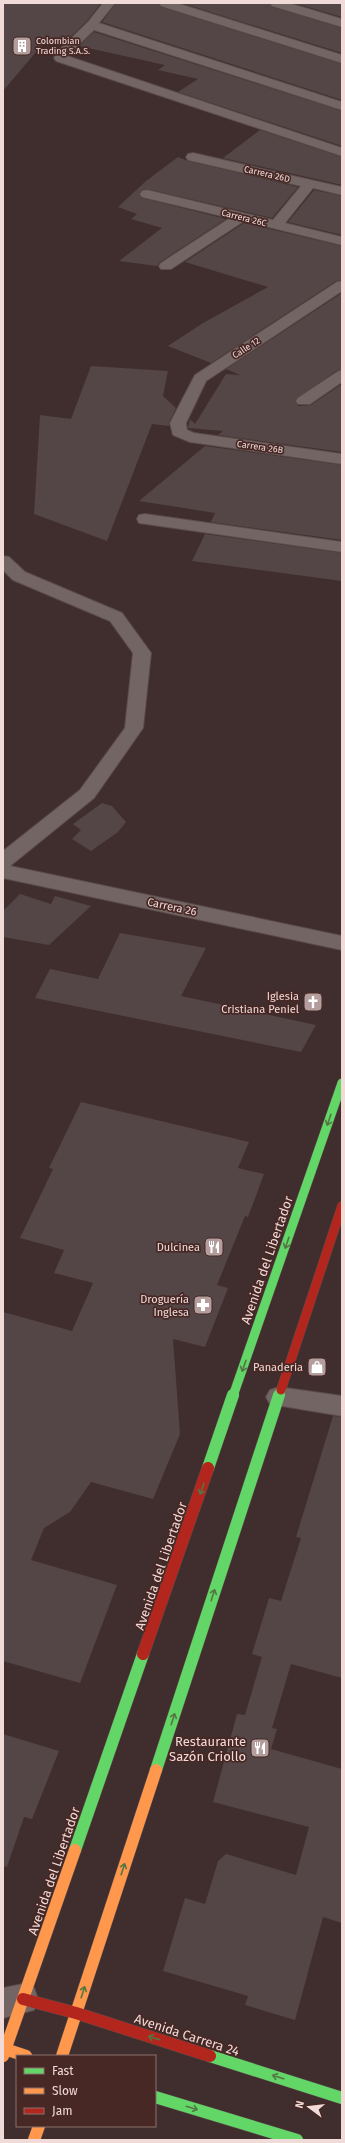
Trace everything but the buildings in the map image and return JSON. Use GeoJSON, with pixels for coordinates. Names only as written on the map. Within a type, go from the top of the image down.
{"type":"FeatureCollection","features":[{"type":"Feature","properties":{"kind":"main road","name":"Avenida del Libertador"},"geometry":{"type":"LineString","coordinates":[[9,2052],[13,2001],[342,1083]]}},
{"type":"Feature","properties":{"kind":"main road"},"geometry":{"type":"LineString","coordinates":[[62,2055],[278,1396],[342,1206]]}},
{"type":"Feature","properties":{"kind":"main road","name":"Avenida Carrera 24"},"geometry":{"type":"LineString","coordinates":[[13,2001],[76,2013],[342,2098]]}},
{"type":"Feature","properties":{"kind":"main road"},"geometry":{"type":"LineString","coordinates":[[156,2097],[297,2140]]}},
{"type":"Feature","properties":{"kind":"main road"},"geometry":{"type":"LineString","coordinates":[[34,2140],[39,2127]]}},
{"type":"Feature","properties":{"kind":"street"},"geometry":{"type":"LineString","coordinates":[[109,3],[92,25],[61,55],[60,58],[342,152]]}},
{"type":"Feature","properties":{"kind":"street"},"geometry":{"type":"LineString","coordinates":[[165,3],[342,59]]}},
{"type":"Feature","properties":{"kind":"street"},"geometry":{"type":"LineString","coordinates":[[276,3],[342,23]]}},
{"type":"Feature","properties":{"kind":"street"},"geometry":{"type":"LineString","coordinates":[[318,15],[323,3]]}},
{"type":"Feature","properties":{"kind":"street"},"geometry":{"type":"LineString","coordinates":[[92,25],[342,106]]}},
{"type":"Feature","properties":{"kind":"street"},"geometry":{"type":"LineString","coordinates":[[324,146],[342,136]]}},
{"type":"Feature","properties":{"kind":"street","name":"Carrera 26D"},"geometry":{"type":"LineString","coordinates":[[193,157],[342,191]]}},
{"type":"Feature","properties":{"kind":"street"},"geometry":{"type":"LineString","coordinates":[[276,225],[310,184]]}},
{"type":"Feature","properties":{"kind":"street","name":"Carrera 26C"},"geometry":{"type":"LineString","coordinates":[[147,194],[342,241]]}},
{"type":"Feature","properties":{"kind":"street"},"geometry":{"type":"LineString","coordinates":[[166,266],[241,217]]}},
{"type":"Feature","properties":{"kind":"street","name":"Calle 12"},"geometry":{"type":"LineString","coordinates":[[179,432],[178,423],[200,378],[342,285]]}},
{"type":"Feature","properties":{"kind":"street"},"geometry":{"type":"LineString","coordinates":[[304,401],[335,385],[342,375]]}},
{"type":"Feature","properties":{"kind":"street","name":"Carrera 26B"},"geometry":{"type":"LineString","coordinates":[[179,432],[190,437],[342,459]]}},
{"type":"Feature","properties":{"kind":"street"},"geometry":{"type":"LineString","coordinates":[[145,519],[342,547]]}},
{"type":"Feature","properties":{"kind":"street"},"geometry":{"type":"LineString","coordinates":[[3,561],[19,576],[116,617],[142,653],[134,728],[87,794],[3,861]]}},
{"type":"Feature","properties":{"kind":"street","name":"Carrera 26"},"geometry":{"type":"LineString","coordinates":[[3,871],[342,943]]}},
{"type":"Feature","properties":{"kind":"street"},"geometry":{"type":"LineString","coordinates":[[278,1396],[342,1406]]}},
{"type":"Feature","properties":{"kind":"traffic: fast"},"geometry":{"type":"LineString","coordinates":[[208,1468],[342,1083]]}},
{"type":"Feature","properties":{"kind":"traffic: fast"},"geometry":{"type":"LineString","coordinates":[[156,1770],[281,1390]]}},
{"type":"Feature","properties":{"kind":"traffic: fast"},"geometry":{"type":"LineString","coordinates":[[75,1850],[143,1654]]}},
{"type":"Feature","properties":{"kind":"traffic: fast"},"geometry":{"type":"LineString","coordinates":[[210,2056],[342,2098]]}},
{"type":"Feature","properties":{"kind":"traffic: fast"},"geometry":{"type":"LineString","coordinates":[[156,2097],[297,2140]]}},
{"type":"Feature","properties":{"kind":"traffic: slow"},"geometry":{"type":"LineString","coordinates":[[62,2055],[156,1770]]}},
{"type":"Feature","properties":{"kind":"traffic: slow"},"geometry":{"type":"LineString","coordinates":[[3,2056],[75,1850]]}},
{"type":"Feature","properties":{"kind":"traffic: slow"},"geometry":{"type":"LineString","coordinates":[[5,2049],[23,2055]]}},
{"type":"Feature","properties":{"kind":"traffic: slow"},"geometry":{"type":"LineString","coordinates":[[34,2140],[39,2127]]}},
{"type":"Feature","properties":{"kind":"traffic: jam"},"geometry":{"type":"LineString","coordinates":[[281,1390],[342,1206]]}},
{"type":"Feature","properties":{"kind":"traffic: jam"},"geometry":{"type":"LineString","coordinates":[[143,1654],[208,1468]]}},
{"type":"Feature","properties":{"kind":"traffic: jam"},"geometry":{"type":"LineString","coordinates":[[23,1999],[76,2013],[210,2056]]}},
{"type":"Feature","properties":{"kind":"place","name":"Colombian Trading S.A.S."},"geometry":{"type":"Point","coordinates":[22,46]}},
{"type":"Feature","properties":{"kind":"place","name":"Iglesia Cristiana Peniel"},"geometry":{"type":"Point","coordinates":[313,1002]}},
{"type":"Feature","properties":{"kind":"place","name":"Dulcinea"},"geometry":{"type":"Point","coordinates":[214,1247]}},
{"type":"Feature","properties":{"kind":"place","name":"Droguería Inglesa"},"geometry":{"type":"Point","coordinates":[203,1305]}},
{"type":"Feature","properties":{"kind":"place","name":"Panaderia"},"geometry":{"type":"Point","coordinates":[317,1367]}},
{"type":"Feature","properties":{"kind":"place","name":"Restaurante Sazón Criollo"},"geometry":{"type":"Point","coordinates":[260,1748]}}]}
